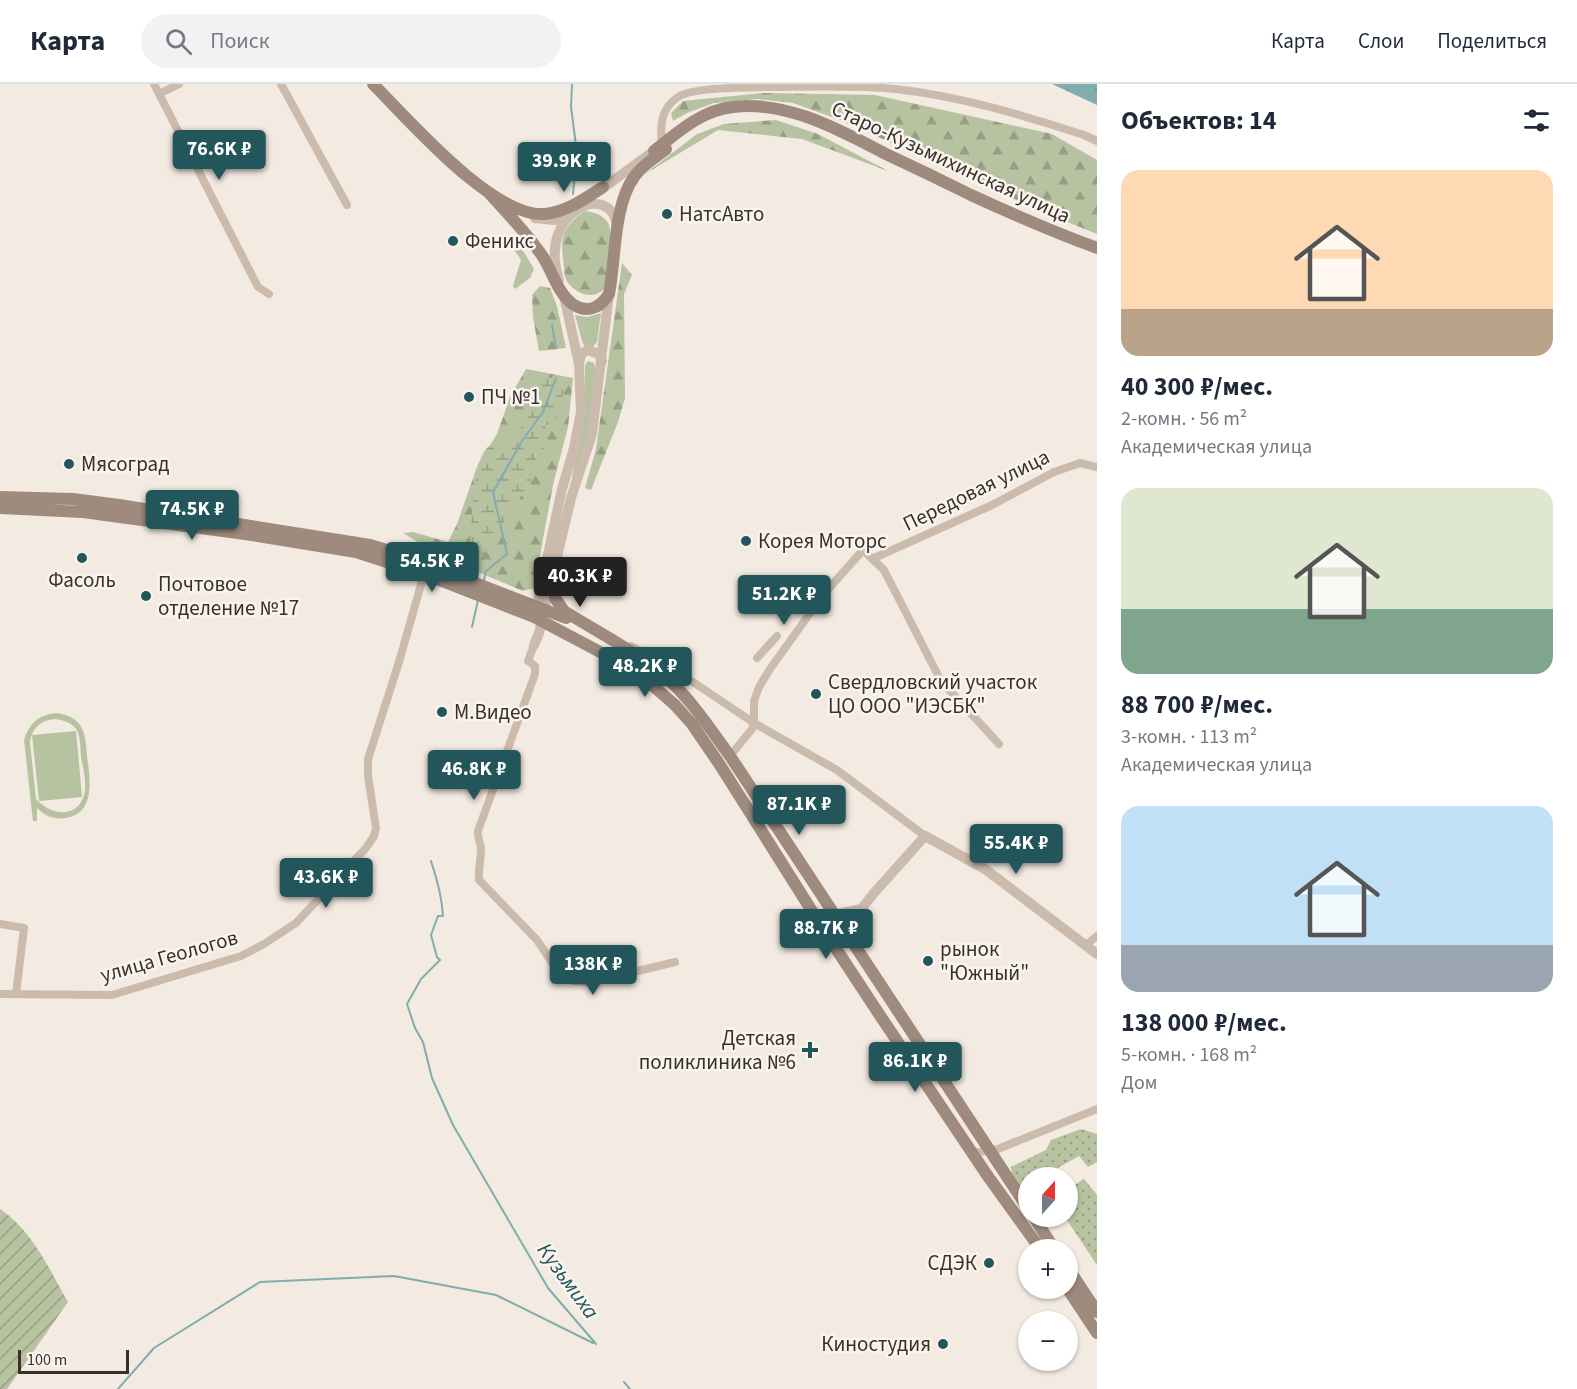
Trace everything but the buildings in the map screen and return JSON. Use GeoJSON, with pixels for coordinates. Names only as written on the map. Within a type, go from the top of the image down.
{"type":"FeatureCollection","features":[{"type":"Feature","properties":{"kind":"main road","name":"Старо-Кузьмихинская улица"},"geometry":{"type":"LineString","coordinates":[[372,84],[447,158],[489,193],[510,205],[531,213],[550,213],[570,207],[603,187]]}},
{"type":"Feature","properties":{"kind":"main road","name":"Старо-Кузьмихинская улица"},"geometry":{"type":"LineString","coordinates":[[617,234],[622,204],[630,183],[660,149],[692,122],[729,107],[753,106],[786,111],[809,118],[979,199],[1097,248]]}},
{"type":"Feature","properties":{"kind":"main road"},"geometry":{"type":"LineString","coordinates":[[489,193],[537,248],[564,295],[572,304],[586,310],[599,305],[609,294],[617,234]]}},
{"type":"Feature","properties":{"kind":"main road"},"geometry":{"type":"LineString","coordinates":[[0,497],[73,499],[370,545],[403,555],[480,590],[602,635]]}},
{"type":"Feature","properties":{"kind":"main road"},"geometry":{"type":"LineString","coordinates":[[0,508],[83,512],[356,552],[480,590]]}},
{"type":"Feature","properties":{"kind":"main road"},"geometry":{"type":"LineString","coordinates":[[552,579],[555,598],[564,611],[639,657],[668,679],[702,716],[1018,1194]]}},
{"type":"Feature","properties":{"kind":"main road"},"geometry":{"type":"LineString","coordinates":[[539,613],[636,671],[692,724],[829,938],[1033,1239]]}},
{"type":"Feature","properties":{"kind":"main road"},"geometry":{"type":"LineString","coordinates":[[847,965],[862,958]]}},
{"type":"Feature","properties":{"kind":"main road"},"geometry":{"type":"LineString","coordinates":[[1078,1283],[1097,1312]]}},
{"type":"Feature","properties":{"kind":"main road"},"geometry":{"type":"LineString","coordinates":[[1074,1299],[1097,1333]]}},
{"type":"Feature","properties":{"kind":"street"},"geometry":{"type":"LineString","coordinates":[[154,84],[258,286],[269,294]]}},
{"type":"Feature","properties":{"kind":"street"},"geometry":{"type":"LineString","coordinates":[[159,94],[179,84]]}},
{"type":"Feature","properties":{"kind":"street"},"geometry":{"type":"LineString","coordinates":[[281,84],[347,205]]}},
{"type":"Feature","properties":{"kind":"street"},"geometry":{"type":"LineString","coordinates":[[660,149],[661,121],[672,102],[686,93],[741,88],[861,87],[934,95],[999,108],[1097,141]]}},
{"type":"Feature","properties":{"kind":"street","name":"Старо-Кузьмихинская улица"},"geometry":{"type":"LineString","coordinates":[[586,205],[603,187],[660,149]]}},
{"type":"Feature","properties":{"kind":"street"},"geometry":{"type":"LineString","coordinates":[[510,205],[520,214],[539,219],[556,219],[586,205],[598,204],[609,210],[616,220],[617,234]]}},
{"type":"Feature","properties":{"kind":"street"},"geometry":{"type":"LineString","coordinates":[[572,213],[561,225],[554,244],[555,266],[564,295],[579,364],[581,397],[579,426],[534,645],[528,661],[535,666],[535,674],[478,831],[477,836],[482,847],[478,868],[479,880],[537,940],[559,974],[574,981],[592,982],[675,962]]}},
{"type":"Feature","properties":{"kind":"street"},"geometry":{"type":"LineString","coordinates":[[539,613],[552,579],[571,498],[592,434],[609,294]]}},
{"type":"Feature","properties":{"kind":"street"},"geometry":{"type":"LineString","coordinates":[[579,364],[580,354],[588,350],[598,353],[602,361]]}},
{"type":"Feature","properties":{"kind":"street","name":"Передовая улица"},"geometry":{"type":"LineString","coordinates":[[754,723],[754,701],[759,687],[823,596],[863,550],[872,559],[992,505],[1054,472],[1080,463],[1097,467]]}},
{"type":"Feature","properties":{"kind":"street"},"geometry":{"type":"LineString","coordinates":[[872,559],[884,570],[941,681],[999,744]]}},
{"type":"Feature","properties":{"kind":"street","name":"улица Геологов"},"geometry":{"type":"LineString","coordinates":[[0,994],[112,995],[241,956],[296,923],[374,837],[376,828],[368,776],[368,759],[424,574]]}},
{"type":"Feature","properties":{"kind":"street"},"geometry":{"type":"LineString","coordinates":[[602,635],[638,649],[675,670],[754,723],[837,770],[925,836],[985,869],[1097,954]]}},
{"type":"Feature","properties":{"kind":"street"},"geometry":{"type":"LineString","coordinates":[[758,658],[777,636]]}},
{"type":"Feature","properties":{"kind":"street"},"geometry":{"type":"LineString","coordinates":[[730,756],[752,729],[754,723]]}},
{"type":"Feature","properties":{"kind":"street"},"geometry":{"type":"LineString","coordinates":[[829,938],[844,931],[925,836]]}},
{"type":"Feature","properties":{"kind":"street"},"geometry":{"type":"LineString","coordinates":[[834,915],[861,909]]}},
{"type":"Feature","properties":{"kind":"street"},"geometry":{"type":"LineString","coordinates":[[0,924],[24,928],[16,994]]}},
{"type":"Feature","properties":{"kind":"street"},"geometry":{"type":"LineString","coordinates":[[1086,945],[1097,936]]}},
{"type":"Feature","properties":{"kind":"street"},"geometry":{"type":"LineString","coordinates":[[973,1153],[989,1152],[1097,1109]]}},
{"type":"Feature","properties":{"kind":"green space"},"geometry":{"type":"Polygon","coordinates":[[[763,93],[875,95],[1052,134],[1097,160],[1097,234],[1045,213],[843,121],[793,103],[757,99],[714,103],[673,121],[671,113],[683,101],[763,93]]]}},
{"type":"Feature","properties":{"kind":"green space"},"geometry":{"type":"Polygon","coordinates":[[[776,120],[818,134],[888,171],[802,139],[718,130],[645,174],[697,134],[724,124],[776,120]]]}},
{"type":"Feature","properties":{"kind":"green space"},"geometry":{"type":"Polygon","coordinates":[[[585,211],[602,216],[610,230],[605,288],[592,295],[577,291],[568,282],[563,257],[564,234],[571,222],[585,211]]]}},
{"type":"Feature","properties":{"kind":"green space"},"geometry":{"type":"Polygon","coordinates":[[[514,240],[519,244],[534,269],[530,278],[515,289],[513,286],[521,260],[511,245],[514,240]]]}},
{"type":"Feature","properties":{"kind":"green space"},"geometry":{"type":"Polygon","coordinates":[[[622,263],[632,275],[624,294],[625,398],[591,490],[585,488],[596,449],[622,263]]]}},
{"type":"Feature","properties":{"kind":"green space"},"geometry":{"type":"Polygon","coordinates":[[[540,286],[550,288],[557,306],[566,348],[539,351],[532,295],[540,286]]]}},
{"type":"Feature","properties":{"kind":"green space"},"geometry":{"type":"Polygon","coordinates":[[[601,313],[597,342],[593,347],[585,347],[575,315],[587,317],[601,313]]]}},
{"type":"Feature","properties":{"kind":"green space"},"geometry":{"type":"Polygon","coordinates":[[[588,361],[594,363],[595,389],[591,420],[576,478],[572,477],[585,406],[585,365],[588,361]]]}},
{"type":"Feature","properties":{"kind":"green space"},"geometry":{"type":"Polygon","coordinates":[[[526,369],[573,378],[568,427],[553,485],[534,588],[523,591],[444,558],[403,533],[413,532],[448,542],[457,524],[478,464],[497,434],[510,397],[526,369]]]}},
{"type":"Feature","properties":{"kind":"green space"},"geometry":{"type":"Polygon","coordinates":[[[553,375],[559,377],[567,385],[557,408],[558,421],[546,425],[544,449],[535,460],[531,481],[482,556],[469,553],[476,481],[482,455],[493,444],[513,440],[536,405],[545,377],[552,378],[553,375]]]}},
{"type":"Feature","properties":{"kind":"green space"},"geometry":{"type":"Polygon","coordinates":[[[56,713],[70,716],[82,728],[89,774],[89,793],[87,802],[76,815],[54,818],[37,808],[37,821],[33,821],[24,740],[36,721],[56,713]],[[55,719],[45,721],[38,726],[30,742],[36,799],[50,809],[65,812],[78,806],[85,790],[85,782],[78,732],[69,723],[55,719]]]}},
{"type":"Feature","properties":{"kind":"green space"},"geometry":{"type":"Polygon","coordinates":[[[76,731],[82,797],[39,801],[32,735],[76,731]]]}},
{"type":"Feature","properties":{"kind":"green space"},"geometry":{"type":"Polygon","coordinates":[[[1081,1129],[1097,1134],[1097,1162],[1088,1167],[1079,1156],[1060,1167],[1018,1167],[1018,1186],[1014,1184],[1011,1167],[1046,1150],[1051,1140],[1081,1129]]]}},
{"type":"Feature","properties":{"kind":"green space"},"geometry":{"type":"Polygon","coordinates":[[[1084,1179],[1097,1195],[1097,1265],[1072,1227],[1078,1227],[1078,1183],[1084,1179]]]}},
{"type":"Feature","properties":{"kind":"green space"},"geometry":{"type":"Polygon","coordinates":[[[0,1209],[31,1239],[68,1302],[7,1389],[0,1389],[0,1209]]]}},
{"type":"Feature","properties":{"kind":"water"},"geometry":{"type":"Polygon","coordinates":[[[1052,84],[1097,84],[1097,105],[1052,84]]]}},
{"type":"Feature","properties":{"kind":"waterway"},"geometry":{"type":"LineString","coordinates":[[572,84],[571,107],[577,153],[573,194]]}},
{"type":"Feature","properties":{"kind":"waterway"},"geometry":{"type":"LineString","coordinates":[[552,325],[556,348]]}},
{"type":"Feature","properties":{"kind":"waterway","name":"Кузьмиха"},"geometry":{"type":"LineString","coordinates":[[484,580],[486,571],[507,554],[493,492],[522,441],[543,412],[556,378]]}},
{"type":"Feature","properties":{"kind":"waterway","name":"Кузьмиха"},"geometry":{"type":"LineString","coordinates":[[472,627],[478,600]]}},
{"type":"Feature","properties":{"kind":"waterway","name":"Кузьмиха"},"geometry":{"type":"LineString","coordinates":[[431,861],[439,888],[443,916],[438,916],[431,935],[437,957],[440,960],[421,979],[407,1004],[415,1028],[423,1042],[432,1078],[453,1125],[548,1288],[596,1344]]}},
{"type":"Feature","properties":{"kind":"waterway","name":"Кузьмиха"},"geometry":{"type":"LineString","coordinates":[[118,1389],[154,1348],[260,1282],[394,1276],[496,1295],[593,1343]]}},
{"type":"Feature","properties":{"kind":"waterway","name":"Кузьмиха"},"geometry":{"type":"LineString","coordinates":[[624,1382],[630,1389]]}},
{"type":"Feature","properties":{"kind":"place","name":"НатсАвто"},"geometry":{"type":"Point","coordinates":[667,214]}},
{"type":"Feature","properties":{"kind":"place","name":"Феникс"},"geometry":{"type":"Point","coordinates":[453,241]}},
{"type":"Feature","properties":{"kind":"place","name":"ПЧ №1"},"geometry":{"type":"Point","coordinates":[469,397]}},
{"type":"Feature","properties":{"kind":"place","name":"Мясоград"},"geometry":{"type":"Point","coordinates":[69,464]}},
{"type":"Feature","properties":{"kind":"place","name":"Корея Моторс"},"geometry":{"type":"Point","coordinates":[746,541]}},
{"type":"Feature","properties":{"kind":"place","name":"Фасоль"},"geometry":{"type":"Point","coordinates":[82,558]}},
{"type":"Feature","properties":{"kind":"place","name":"Почтовое отделение №17"},"geometry":{"type":"Point","coordinates":[146,596]}},
{"type":"Feature","properties":{"kind":"place","name":"Свердловский участок ЦО ООО \"ИЭСБК\""},"geometry":{"type":"Point","coordinates":[816,694]}},
{"type":"Feature","properties":{"kind":"place","name":"М.Видео"},"geometry":{"type":"Point","coordinates":[442,712]}},
{"type":"Feature","properties":{"kind":"place","name":"рынок \"Южный\""},"geometry":{"type":"Point","coordinates":[928,961]}},
{"type":"Feature","properties":{"kind":"place","name":"Детская поликлиника №6"},"geometry":{"type":"Point","coordinates":[810,1050]}},
{"type":"Feature","properties":{"kind":"place","name":"СДЭК"},"geometry":{"type":"Point","coordinates":[989,1263]}},
{"type":"Feature","properties":{"kind":"place","name":"Киностудия"},"geometry":{"type":"Point","coordinates":[943,1344]}}]}
